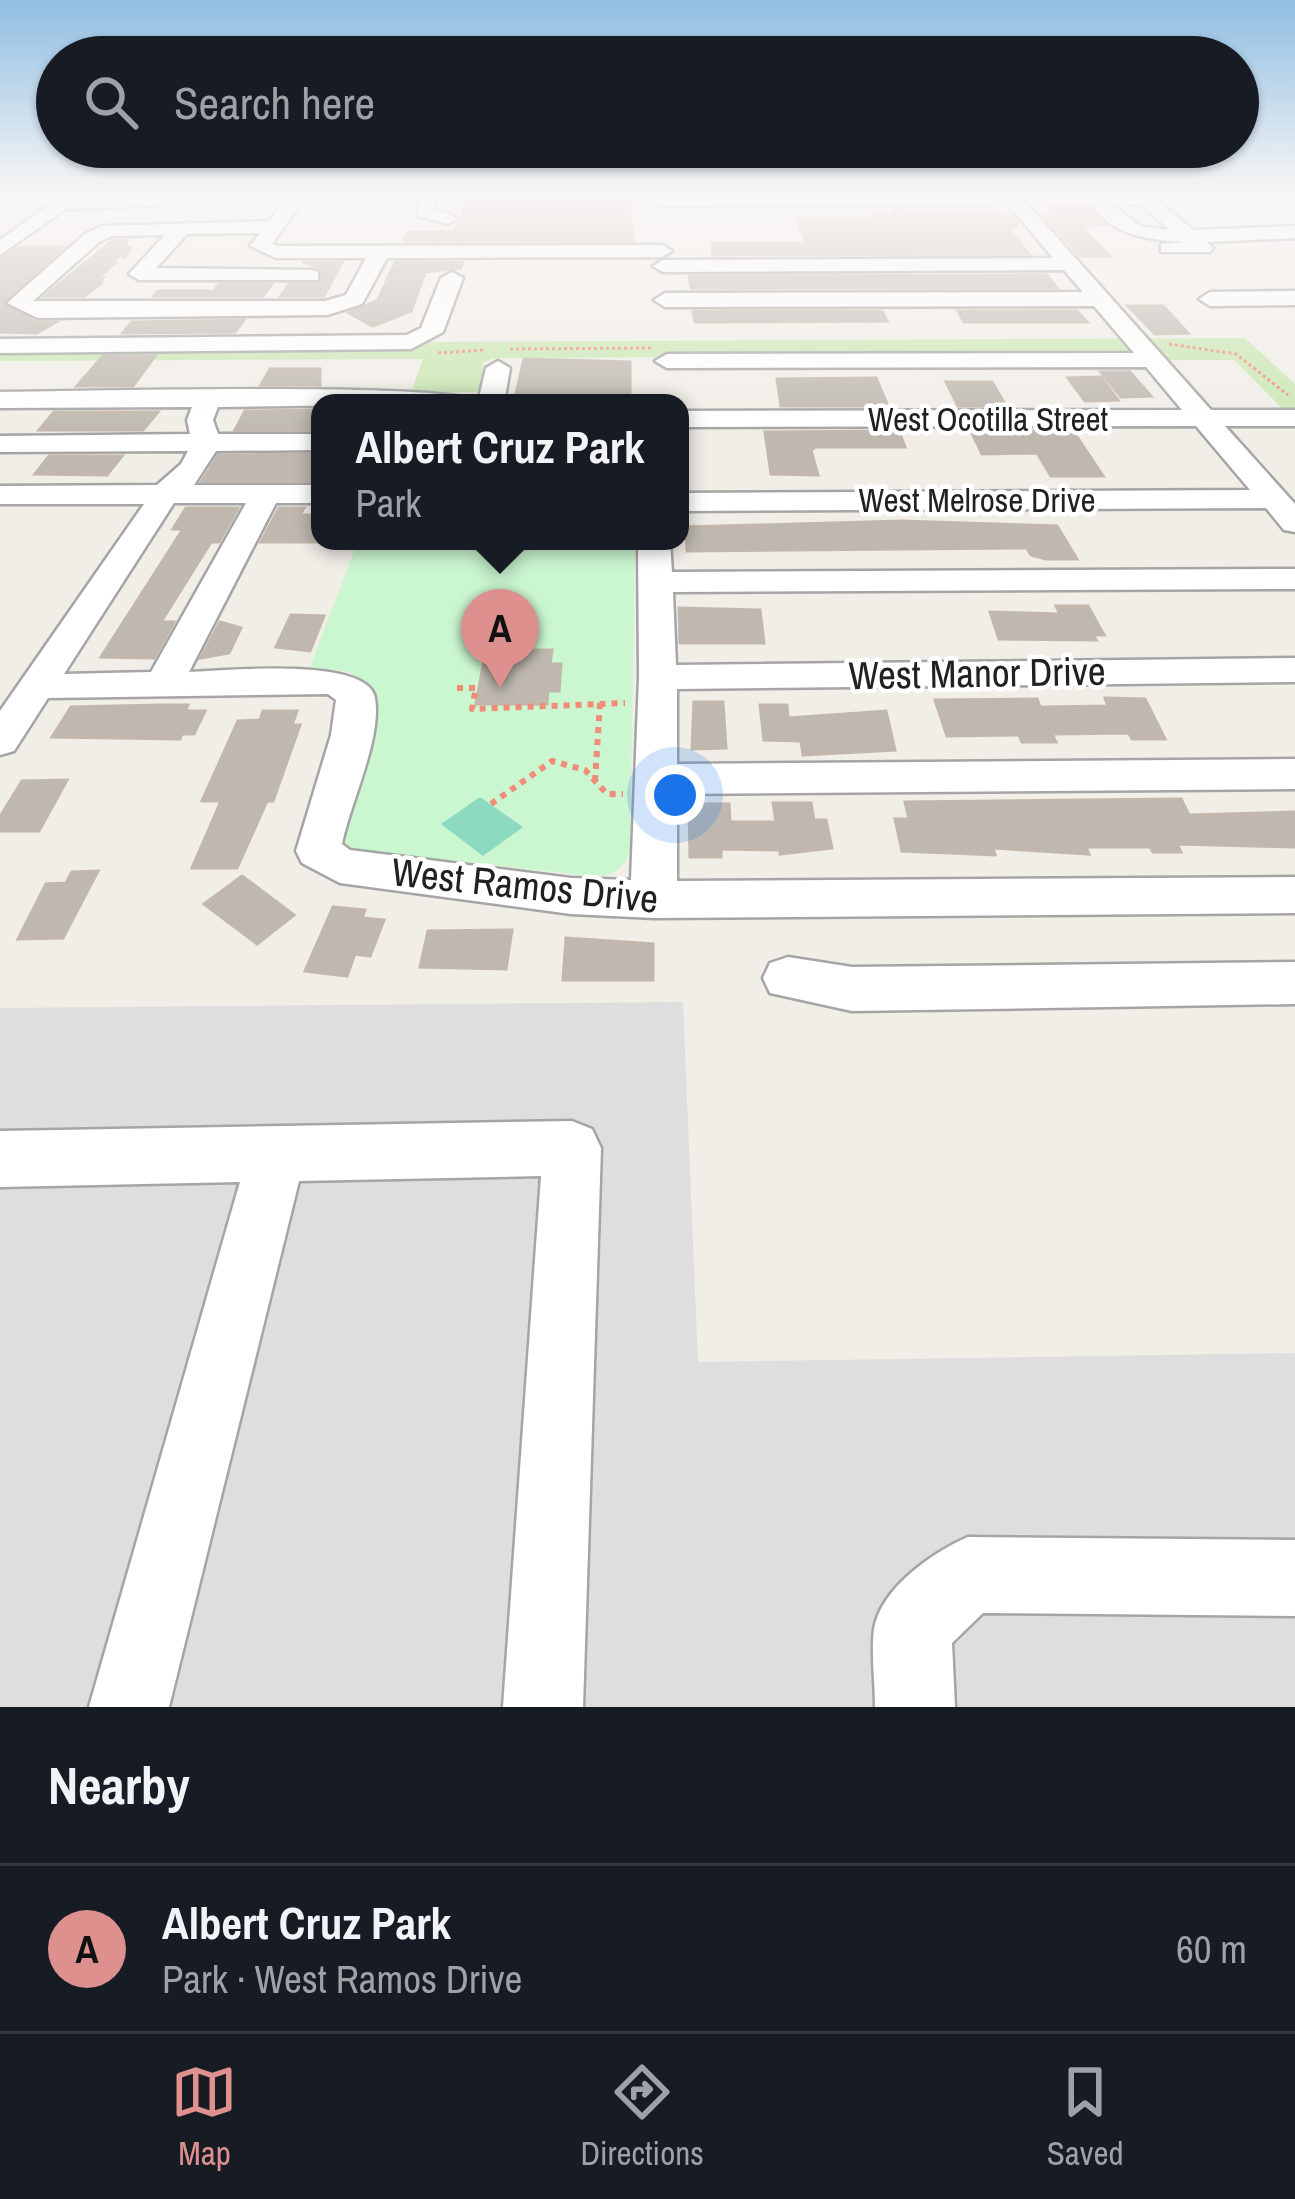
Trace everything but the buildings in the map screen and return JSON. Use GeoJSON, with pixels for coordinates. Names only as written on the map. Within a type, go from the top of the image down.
{"type":"FeatureCollection","features":[{"type":"Feature","properties":{"kind":"street"},"geometry":{"type":"LineString","coordinates":[[45,276],[20,298],[19,307],[38,311],[328,308],[354,299],[374,278]]}},
{"type":"Feature","properties":{"kind":"street"},"geometry":{"type":"LineString","coordinates":[[237,276],[374,278]]}},
{"type":"Feature","properties":{"kind":"street"},"geometry":{"type":"LineString","coordinates":[[663,276],[1099,298]]}},
{"type":"Feature","properties":{"kind":"street"},"geometry":{"type":"LineString","coordinates":[[663,276],[1134,339]]}},
{"type":"Feature","properties":{"kind":"street"},"geometry":{"type":"LineString","coordinates":[[663,276],[1152,359]]}},
{"type":"Feature","properties":{"kind":"street"},"geometry":{"type":"LineString","coordinates":[[1079,276],[1295,523]]}},
{"type":"Feature","properties":{"kind":"street"},"geometry":{"type":"LineString","coordinates":[[0,346],[411,342],[431,332],[452,278]]}},
{"type":"Feature","properties":{"kind":"street"},"geometry":{"type":"LineString","coordinates":[[0,280],[41,279]]}},
{"type":"Feature","properties":{"kind":"street"},"geometry":{"type":"LineString","coordinates":[[1260,298],[1295,328]]}},
{"type":"Feature","properties":{"kind":"street"},"geometry":{"type":"LineString","coordinates":[[1210,299],[1295,298]]}},
{"type":"Feature","properties":{"kind":"street"},"geometry":{"type":"LineString","coordinates":[[493,394],[498,368]]}},
{"type":"Feature","properties":{"kind":"street"},"geometry":{"type":"LineString","coordinates":[[0,741],[166,493],[183,482],[205,443],[200,419],[208,399]]}},
{"type":"Feature","properties":{"kind":"street"},"geometry":{"type":"LineString","coordinates":[[0,400],[311,400]]}},
{"type":"Feature","properties":{"kind":"street","name":"West Ocotilla Street"},"geometry":{"type":"LineString","coordinates":[[689,419],[1295,418]]}},
{"type":"Feature","properties":{"kind":"street"},"geometry":{"type":"LineString","coordinates":[[0,444],[311,442]]}},
{"type":"Feature","properties":{"kind":"street"},"geometry":{"type":"LineString","coordinates":[[164,682],[266,494]]}},
{"type":"Feature","properties":{"kind":"street"},"geometry":{"type":"LineString","coordinates":[[0,495],[311,494]]}},
{"type":"Feature","properties":{"kind":"street","name":"West Melrose Drive"},"geometry":{"type":"LineString","coordinates":[[689,502],[1274,499]]}},
{"type":"Feature","properties":{"kind":"street"},"geometry":{"type":"LineString","coordinates":[[654,550],[643,690],[642,787],[654,900]]}},
{"type":"Feature","properties":{"kind":"street"},"geometry":{"type":"LineString","coordinates":[[654,582],[1295,579]]}},
{"type":"Feature","properties":{"kind":"street","name":"West Manor Drive"},"geometry":{"type":"LineString","coordinates":[[643,690],[1295,670]]}},
{"type":"Feature","properties":{"kind":"street","name":"West Ramos Drive"},"geometry":{"type":"LineString","coordinates":[[37,686],[336,682],[356,695],[356,728],[323,819],[318,851],[340,866],[572,896],[654,900],[1295,895]]}},
{"type":"Feature","properties":{"kind":"street"},"geometry":{"type":"LineString","coordinates":[[642,787],[1295,774]]}},
{"type":"Feature","properties":{"kind":"street"},"geometry":{"type":"LineString","coordinates":[[788,978],[852,989],[1295,982]]}},
{"type":"Feature","properties":{"kind":"street"},"geometry":{"type":"LineString","coordinates":[[0,1159],[572,1148],[544,1707]]}},
{"type":"Feature","properties":{"kind":"street"},"geometry":{"type":"LineString","coordinates":[[129,1707],[277,1156]]}},
{"type":"Feature","properties":{"kind":"street"},"geometry":{"type":"LineString","coordinates":[[915,1707],[913,1627],[968,1575],[1295,1578]]}},
{"type":"Feature","properties":{"kind":"path"},"geometry":{"type":"LineString","coordinates":[[457,688],[476,688],[472,709],[554,709],[554,703],[600,703],[643,690]]}},
{"type":"Feature","properties":{"kind":"path"},"geometry":{"type":"LineString","coordinates":[[595,781],[600,703]]}},
{"type":"Feature","properties":{"kind":"path"},"geometry":{"type":"LineString","coordinates":[[490,804],[552,761],[585,770],[607,794],[642,787]]}},
{"type":"Feature","properties":{"kind":"shaded area"},"geometry":{"type":"Polygon","coordinates":[[[683,1002],[698,1362],[1295,1353],[1295,1707],[0,1707],[0,1008],[683,1002]]]}},
{"type":"Feature","properties":{"kind":"green space"},"geometry":{"type":"Polygon","coordinates":[[[1245,338],[1295,384],[1295,410],[1284,410],[1234,360],[1161,360],[1156,355],[494,358],[483,362],[481,389],[475,392],[411,393],[423,359],[0,361],[0,344],[1245,338]]]}},
{"type":"Feature","properties":{"kind":"green space"},"geometry":{"type":"Polygon","coordinates":[[[355,550],[635,550],[630,849],[625,861],[619,869],[598,877],[350,849],[339,842],[372,694],[349,672],[310,667],[355,550]]]}},
{"type":"Feature","properties":{"kind":"green space"},"geometry":{"type":"Polygon","coordinates":[[[480,797],[523,827],[483,856],[441,824],[480,797]]]}},
{"type":"Feature","properties":{"kind":"place","name":"Albert Cruz Park"},"geometry":{"type":"Point","coordinates":[500,688]}}]}
